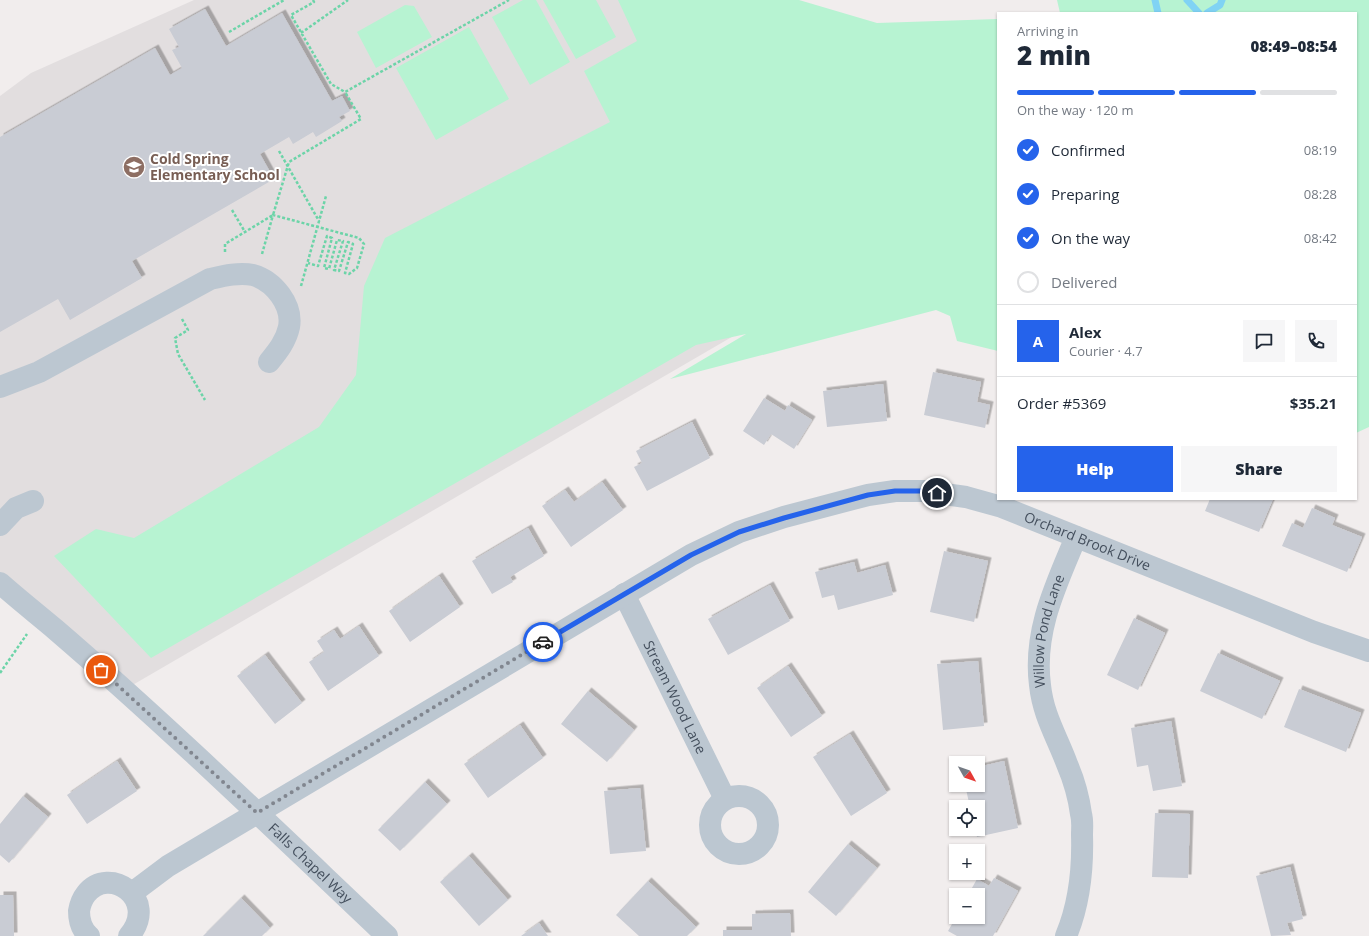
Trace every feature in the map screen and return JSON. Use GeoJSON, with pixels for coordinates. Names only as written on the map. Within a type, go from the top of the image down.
{"type":"FeatureCollection","features":[{"type":"Feature","properties":{"kind":"street"},"geometry":{"type":"LineString","coordinates":[[0,387],[46,368],[196,285],[210,279],[238,274],[252,275],[268,282],[280,294],[286,304],[289,326],[282,346],[270,362]]}},
{"type":"Feature","properties":{"kind":"street","name":"Orchard Brook Drive"},"geometry":{"type":"LineString","coordinates":[[132,893],[168,866],[691,555],[739,532],[860,497],[888,492],[922,491],[966,496],[1002,507],[1314,632],[1369,650]]}},
{"type":"Feature","properties":{"kind":"street"},"geometry":{"type":"LineString","coordinates":[[0,525],[16,508],[33,501]]}},
{"type":"Feature","properties":{"kind":"street","name":"Willow Pond Lane"},"geometry":{"type":"LineString","coordinates":[[1066,936],[1077,900],[1083,856],[1082,814],[1068,765],[1046,715],[1040,685],[1039,651],[1043,622],[1058,580],[1076,537]]}},
{"type":"Feature","properties":{"kind":"street","name":"Falls Chapel Way"},"geometry":{"type":"LineString","coordinates":[[0,583],[124,690],[387,936]]}},
{"type":"Feature","properties":{"kind":"street","name":"Stream Wood Lane"},"geometry":{"type":"LineString","coordinates":[[624,594],[725,799]]}},
{"type":"Feature","properties":{"kind":"street"},"geometry":{"type":"LineString","coordinates":[[89,936],[81,925],[79,916],[80,907],[83,898],[89,891],[106,883],[124,887],[132,893],[137,901],[139,910],[138,920],[135,929],[129,936]]}},
{"type":"Feature","properties":{"kind":"path"},"geometry":{"type":"LineString","coordinates":[[229,32],[284,0]]}},
{"type":"Feature","properties":{"kind":"path"},"geometry":{"type":"LineString","coordinates":[[256,277],[289,162],[361,119],[346,92],[331,84],[292,15],[314,2],[313,0]]}},
{"type":"Feature","properties":{"kind":"path"},"geometry":{"type":"LineString","coordinates":[[302,33],[348,0]]}},
{"type":"Feature","properties":{"kind":"path"},"geometry":{"type":"LineString","coordinates":[[346,92],[509,0]]}},
{"type":"Feature","properties":{"kind":"path"},"geometry":{"type":"LineString","coordinates":[[279,151],[320,221]]}},
{"type":"Feature","properties":{"kind":"path"},"geometry":{"type":"LineString","coordinates":[[286,304],[302,285],[326,196]]}},
{"type":"Feature","properties":{"kind":"path"},"geometry":{"type":"LineString","coordinates":[[232,210],[245,232]]}},
{"type":"Feature","properties":{"kind":"path"},"geometry":{"type":"LineString","coordinates":[[224,276],[225,244],[273,215],[359,238],[364,244],[357,268],[349,274],[345,272],[353,244],[348,242],[339,271],[334,270],[343,241],[337,240],[329,269],[324,268],[332,238],[327,236],[318,266],[308,263]]}},
{"type":"Feature","properties":{"kind":"path"},"geometry":{"type":"LineString","coordinates":[[175,338],[178,354],[205,400]]}},
{"type":"Feature","properties":{"kind":"path"},"geometry":{"type":"LineString","coordinates":[[0,673],[40,617]]}},
{"type":"Feature","properties":{"kind":"shaded area"},"geometry":{"type":"Polygon","coordinates":[[[194,0],[756,0],[883,249],[124,690],[0,585],[0,96],[31,73],[194,0]]]}},
{"type":"Feature","properties":{"kind":"green space"},"geometry":{"type":"Polygon","coordinates":[[[523,0],[536,0],[570,62],[530,85],[492,17],[523,0]]]}},
{"type":"Feature","properties":{"kind":"green space"},"geometry":{"type":"Polygon","coordinates":[[[543,0],[596,0],[616,37],[576,59],[543,0]]]}},
{"type":"Feature","properties":{"kind":"green space"},"geometry":{"type":"Polygon","coordinates":[[[618,0],[799,0],[877,23],[997,19],[997,351],[957,341],[950,316],[936,310],[670,379],[746,334],[696,345],[151,658],[54,556],[96,529],[134,538],[319,427],[356,375],[364,286],[385,238],[610,122],[584,71],[637,41],[618,0]]]}},
{"type":"Feature","properties":{"kind":"green space"},"geometry":{"type":"Polygon","coordinates":[[[1057,0],[1369,0],[1369,427],[1357,433],[1357,12],[1060,12],[1057,0]]]}},
{"type":"Feature","properties":{"kind":"green space"},"geometry":{"type":"Polygon","coordinates":[[[405,5],[414,6],[432,37],[376,68],[357,32],[405,5]]]}},
{"type":"Feature","properties":{"kind":"green space"},"geometry":{"type":"Polygon","coordinates":[[[469,27],[509,99],[436,140],[396,68],[469,27]]]}},
{"type":"Feature","properties":{"kind":"building","name":"Cold Spring Elementary School"},"geometry":{"type":"Polygon","coordinates":[[[205,9],[226,46],[282,13],[332,101],[342,96],[350,111],[339,117],[342,121],[316,137],[313,132],[293,144],[289,137],[260,154],[274,179],[132,261],[142,278],[70,320],[58,299],[0,332],[0,137],[155,48],[170,75],[182,68],[172,50],[179,47],[169,29],[205,9]]]}},
{"type":"Feature","properties":{"kind":"building"},"geometry":{"type":"Polygon","coordinates":[[[933,372],[981,382],[977,402],[990,405],[985,428],[924,415],[933,372]]]}},
{"type":"Feature","properties":{"kind":"building"},"geometry":{"type":"Polygon","coordinates":[[[883,384],[887,421],[827,427],[823,391],[883,384]]]}},
{"type":"Feature","properties":{"kind":"building"},"geometry":{"type":"Polygon","coordinates":[[[764,398],[785,411],[788,405],[812,420],[794,449],[771,434],[764,445],[743,431],[764,398]]]}},
{"type":"Feature","properties":{"kind":"building"},"geometry":{"type":"Polygon","coordinates":[[[692,422],[710,458],[647,491],[634,467],[642,463],[636,451],[692,422]]]}},
{"type":"Feature","properties":{"kind":"building"},"geometry":{"type":"Polygon","coordinates":[[[602,482],[623,510],[571,547],[542,506],[565,490],[574,502],[602,482]]]}},
{"type":"Feature","properties":{"kind":"building"},"geometry":{"type":"Polygon","coordinates":[[[1210,500],[1273,500],[1259,532],[1205,511],[1210,500]]]}},
{"type":"Feature","properties":{"kind":"building"},"geometry":{"type":"Polygon","coordinates":[[[1312,508],[1335,518],[1332,525],[1362,537],[1347,572],[1282,546],[1292,523],[1303,528],[1312,508]]]}},
{"type":"Feature","properties":{"kind":"building"},"geometry":{"type":"Polygon","coordinates":[[[528,528],[544,556],[510,577],[513,582],[492,594],[472,561],[528,528]]]}},
{"type":"Feature","properties":{"kind":"building"},"geometry":{"type":"Polygon","coordinates":[[[944,551],[988,561],[974,622],[930,612],[944,551]]]}},
{"type":"Feature","properties":{"kind":"building"},"geometry":{"type":"Polygon","coordinates":[[[854,562],[857,573],[885,565],[893,595],[838,610],[834,595],[822,598],[815,572],[854,562]]]}},
{"type":"Feature","properties":{"kind":"building"},"geometry":{"type":"Polygon","coordinates":[[[439,576],[460,607],[410,642],[389,611],[439,576]]]}},
{"type":"Feature","properties":{"kind":"building"},"geometry":{"type":"Polygon","coordinates":[[[770,585],[790,621],[728,655],[708,619],[770,585]]]}},
{"type":"Feature","properties":{"kind":"building"},"geometry":{"type":"Polygon","coordinates":[[[1134,618],[1165,633],[1138,690],[1107,675],[1134,618]]]}},
{"type":"Feature","properties":{"kind":"building"},"geometry":{"type":"Polygon","coordinates":[[[359,626],[379,656],[328,691],[309,662],[324,652],[317,641],[334,630],[340,639],[359,626]]]}},
{"type":"Feature","properties":{"kind":"building"},"geometry":{"type":"Polygon","coordinates":[[[1218,653],[1280,681],[1262,719],[1200,691],[1218,653]]]}},
{"type":"Feature","properties":{"kind":"building"},"geometry":{"type":"Polygon","coordinates":[[[265,655],[302,703],[275,724],[237,676],[265,655]]]}},
{"type":"Feature","properties":{"kind":"building"},"geometry":{"type":"Polygon","coordinates":[[[978,661],[984,726],[943,730],[937,664],[978,661]]]}},
{"type":"Feature","properties":{"kind":"building"},"geometry":{"type":"Polygon","coordinates":[[[788,666],[822,716],[791,737],[757,688],[788,666]]]}},
{"type":"Feature","properties":{"kind":"building"},"geometry":{"type":"Polygon","coordinates":[[[1299,689],[1361,713],[1346,752],[1284,727],[1299,689]]]}},
{"type":"Feature","properties":{"kind":"building"},"geometry":{"type":"Polygon","coordinates":[[[588,691],[634,730],[607,762],[561,724],[588,691]]]}},
{"type":"Feature","properties":{"kind":"building"},"geometry":{"type":"Polygon","coordinates":[[[1171,721],[1182,786],[1153,791],[1148,765],[1137,767],[1131,728],[1171,721]]]}},
{"type":"Feature","properties":{"kind":"building"},"geometry":{"type":"Polygon","coordinates":[[[520,725],[543,758],[488,798],[464,764],[520,725]]]}},
{"type":"Feature","properties":{"kind":"building"},"geometry":{"type":"Polygon","coordinates":[[[850,734],[887,793],[851,816],[813,757],[850,734]]]}},
{"type":"Feature","properties":{"kind":"building"},"geometry":{"type":"Polygon","coordinates":[[[117,761],[137,791],[87,824],[67,795],[117,761]]]}},
{"type":"Feature","properties":{"kind":"building"},"geometry":{"type":"Polygon","coordinates":[[[1004,761],[1018,828],[985,835],[985,800],[968,800],[967,792],[985,792],[985,765],[1004,761]]]}},
{"type":"Feature","properties":{"kind":"building"},"geometry":{"type":"Polygon","coordinates":[[[425,782],[447,804],[400,851],[378,830],[425,782]]]}},
{"type":"Feature","properties":{"kind":"building"},"geometry":{"type":"Polygon","coordinates":[[[640,788],[646,851],[610,854],[604,791],[640,788]]]}},
{"type":"Feature","properties":{"kind":"building"},"geometry":{"type":"Polygon","coordinates":[[[23,796],[48,817],[9,863],[0,855],[0,824],[23,796]]]}},
{"type":"Feature","properties":{"kind":"building"},"geometry":{"type":"Polygon","coordinates":[[[1155,813],[1190,814],[1188,878],[1152,877],[1155,813]]]}},
{"type":"Feature","properties":{"kind":"building"},"geometry":{"type":"Polygon","coordinates":[[[848,844],[877,868],[836,916],[808,892],[848,844]]]}},
{"type":"Feature","properties":{"kind":"building"},"geometry":{"type":"Polygon","coordinates":[[[469,856],[508,900],[479,926],[440,882],[469,856]]]}},
{"type":"Feature","properties":{"kind":"building"},"geometry":{"type":"Polygon","coordinates":[[[1290,867],[1303,919],[1287,923],[1291,935],[1271,936],[1256,876],[1290,867]]]}},
{"type":"Feature","properties":{"kind":"building"},"geometry":{"type":"Polygon","coordinates":[[[994,878],[1018,891],[993,936],[957,936],[948,931],[952,924],[985,924],[985,888],[972,888],[976,880],[989,886],[994,878]]]}},
{"type":"Feature","properties":{"kind":"building"},"geometry":{"type":"Polygon","coordinates":[[[648,881],[696,927],[687,936],[639,936],[616,915],[648,881]]]}},
{"type":"Feature","properties":{"kind":"building"},"geometry":{"type":"Polygon","coordinates":[[[0,895],[13,895],[14,936],[0,936],[0,895]]]}},
{"type":"Feature","properties":{"kind":"building"},"geometry":{"type":"Polygon","coordinates":[[[241,898],[270,928],[262,936],[203,936],[241,898]]]}},
{"type":"Feature","properties":{"kind":"building"},"geometry":{"type":"Polygon","coordinates":[[[790,913],[791,936],[723,936],[723,930],[752,930],[752,914],[790,913]]]}},
{"type":"Feature","properties":{"kind":"building"},"geometry":{"type":"Polygon","coordinates":[[[539,923],[548,936],[521,936],[539,923]]]}},
{"type":"Feature","properties":{"kind":"waterway"},"geometry":{"type":"LineString","coordinates":[[1155,0],[1158,12]]}},
{"type":"Feature","properties":{"kind":"waterway"},"geometry":{"type":"LineString","coordinates":[[1187,0],[1198,12]]}},
{"type":"Feature","properties":{"kind":"waterway"},"geometry":{"type":"LineString","coordinates":[[1209,12],[1220,5],[1222,0]]}},
{"type":"Feature","properties":{"kind":"way so far"},"geometry":{"type":"LineString","coordinates":[[101,670],[257,813],[543,642]]}},
{"type":"Feature","properties":{"kind":"place","name":"Cold Spring Elementary School"},"geometry":{"type":"Point","coordinates":[134,167]}},
{"type":"Feature","properties":{"kind":"route"},"geometry":{"type":"LineString","coordinates":[[543,642],[691,555],[739,532],[868,495],[895,491],[922,491],[937,493]]}}]}
